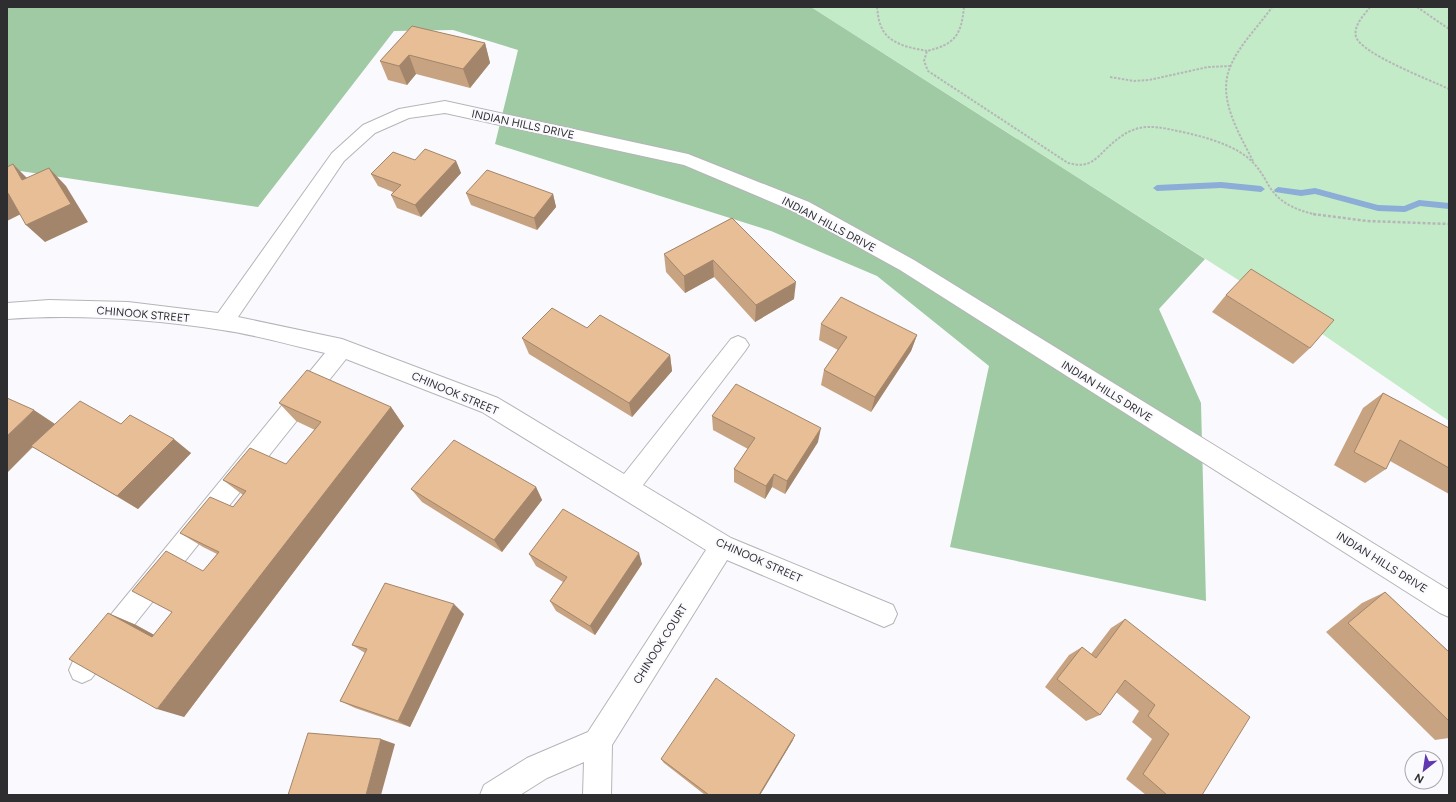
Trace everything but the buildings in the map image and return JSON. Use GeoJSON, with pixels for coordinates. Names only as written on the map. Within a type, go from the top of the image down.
{"type":"FeatureCollection","features":[{"type":"Feature","properties":{"kind":"street","name":"INDIAN HILLS DRIVE"},"geometry":{"type":"LineString","coordinates":[[223,322],[338,157],[369,129],[405,113],[445,107],[688,160],[802,207],[907,265],[1449,604]]}},
{"type":"Feature","properties":{"kind":"street","name":"CHINOOK STREET"},"geometry":{"type":"LineString","coordinates":[[7,311],[49,308],[128,310],[223,322],[342,348],[490,406],[722,546],[884,614]]}},
{"type":"Feature","properties":{"kind":"street"},"geometry":{"type":"LineString","coordinates":[[627,488],[738,345]]}},
{"type":"Feature","properties":{"kind":"street"},"geometry":{"type":"LineString","coordinates":[[82,670],[342,348]]}},
{"type":"Feature","properties":{"kind":"street","name":"CHINOOK COURT"},"geometry":{"type":"LineString","coordinates":[[598,742],[722,546]]}},
{"type":"Feature","properties":{"kind":"street"},"geometry":{"type":"LineString","coordinates":[[494,795],[537,768],[598,742],[597,795]]}},
{"type":"Feature","properties":{"kind":"path"},"geometry":{"type":"LineString","coordinates":[[877,7],[879,21],[884,32],[900,44],[927,52],[942,48],[953,41],[960,33],[964,7]]}},
{"type":"Feature","properties":{"kind":"path"},"geometry":{"type":"LineString","coordinates":[[1272,7],[1231,66],[1226,95],[1232,115],[1253,162],[1270,190],[1279,199],[1291,206],[1304,211],[1335,217],[1401,223],[1449,224]]}},
{"type":"Feature","properties":{"kind":"path"},"geometry":{"type":"LineString","coordinates":[[1370,7],[1355,28],[1354,34],[1357,42],[1373,54],[1449,89]]}},
{"type":"Feature","properties":{"kind":"path"},"geometry":{"type":"LineString","coordinates":[[1417,7],[1449,30]]}},
{"type":"Feature","properties":{"kind":"path"},"geometry":{"type":"LineString","coordinates":[[927,52],[924,62],[928,71],[1068,163],[1086,164],[1096,159],[1126,131],[1140,127],[1156,127],[1202,138],[1243,154],[1253,162]]}},
{"type":"Feature","properties":{"kind":"path"},"geometry":{"type":"LineString","coordinates":[[1110,77],[1134,81],[1149,80],[1208,67],[1231,66]]}},
{"type":"Feature","properties":{"kind":"green space"},"geometry":{"type":"Polygon","coordinates":[[[7,7],[811,7],[1205,259],[1159,309],[1201,403],[1206,601],[950,547],[989,366],[877,276],[771,231],[495,144],[518,50],[453,30],[394,31],[258,207],[7,169],[7,7]]]}},
{"type":"Feature","properties":{"kind":"green space"},"geometry":{"type":"Polygon","coordinates":[[[811,7],[1449,7],[1449,421],[1312,327],[811,7]]]}},
{"type":"Feature","properties":{"kind":"waterway"},"geometry":{"type":"LineString","coordinates":[[1157,188],[1221,185],[1261,189]]}},
{"type":"Feature","properties":{"kind":"waterway"},"geometry":{"type":"LineString","coordinates":[[1278,190],[1301,193],[1315,191],[1378,208],[1405,209],[1419,203],[1449,206]]}}]}
